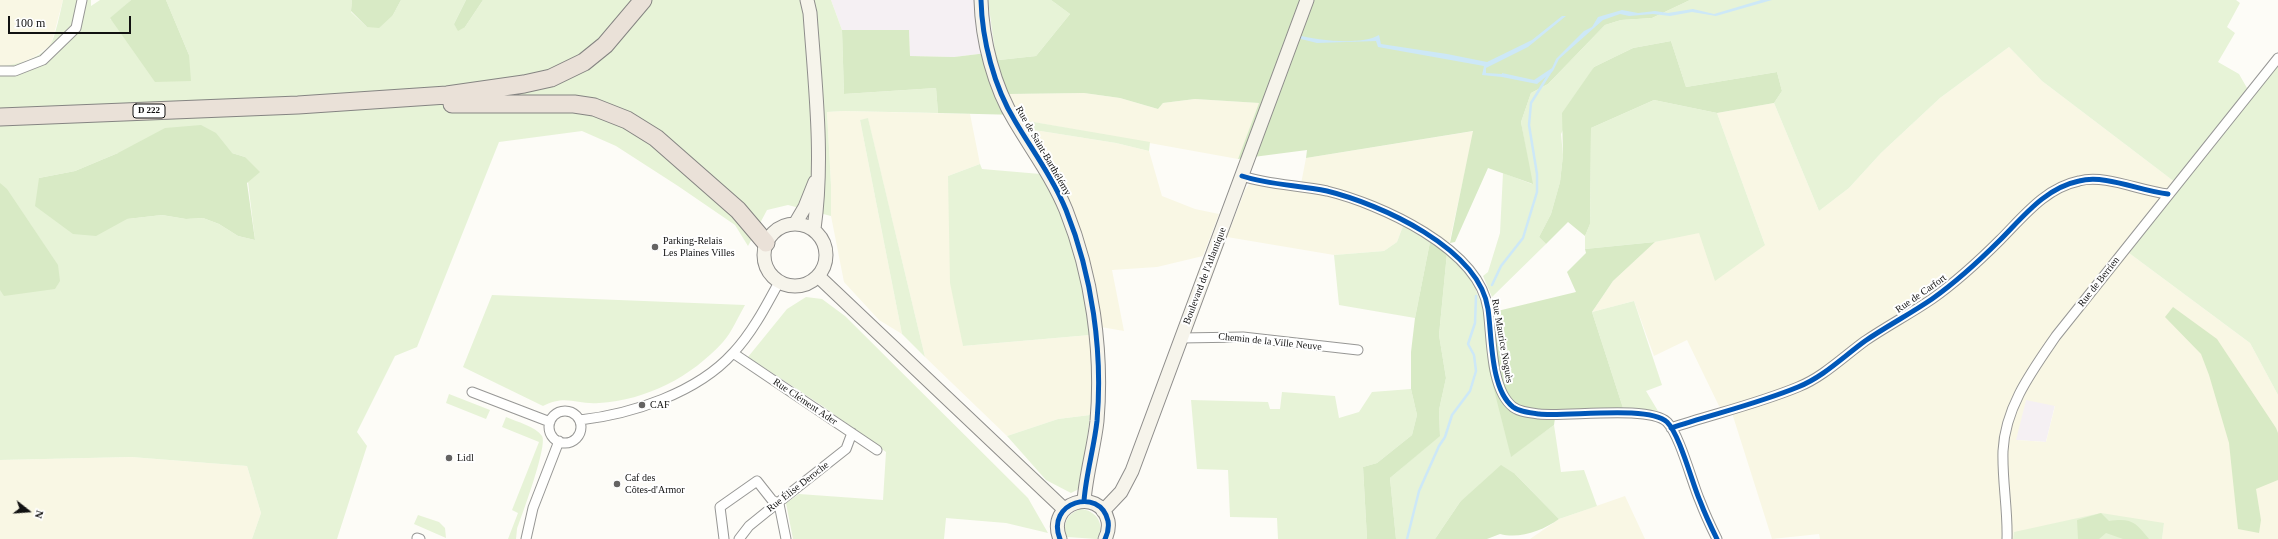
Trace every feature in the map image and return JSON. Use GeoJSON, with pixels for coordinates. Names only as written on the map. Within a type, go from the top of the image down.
{"type":"FeatureCollection","features":[{"type":"Feature","properties":{"kind":"highway"},"geometry":{"type":"LineString","coordinates":[[298,105],[447,95],[551,78],[584,62],[605,45],[643,0]]}},
{"type":"Feature","properties":{"kind":"highway"},"geometry":{"type":"LineString","coordinates":[[298,105],[558,103],[594,107],[627,120],[656,138],[738,210],[766,243]]}},
{"type":"Feature","properties":{"kind":"highway","name":"D 222"},"geometry":{"type":"LineString","coordinates":[[0,117],[298,105]]}},
{"type":"Feature","properties":{"kind":"main road"},"geometry":{"type":"LineString","coordinates":[[806,0],[812,45],[816,110],[819,201],[814,230]]}},
{"type":"Feature","properties":{"kind":"main road","name":"Rue de Saint-Barthélémy"},"geometry":{"type":"LineString","coordinates":[[981,0],[984,26],[998,85],[1014,120],[1048,174],[1066,209],[1076,239],[1090,295],[1098,371],[1097,420],[1084,501]]}},
{"type":"Feature","properties":{"kind":"main road","name":"Boulevard de l'Atlantique"},"geometry":{"type":"LineString","coordinates":[[1103,511],[1121,492],[1132,471],[1307,0]]}},
{"type":"Feature","properties":{"kind":"main road"},"geometry":{"type":"LineString","coordinates":[[795,224],[806,208],[818,177]]}},
{"type":"Feature","properties":{"kind":"main road"},"geometry":{"type":"LineString","coordinates":[[795,224],[814,230],[823,242],[826,251],[823,268],[818,276],[812,281],[796,286],[779,282],[770,273],[764,261],[766,243],[779,228],[795,224]]}},
{"type":"Feature","properties":{"kind":"main road"},"geometry":{"type":"LineString","coordinates":[[818,276],[1064,509]]}},
{"type":"Feature","properties":{"kind":"main road"},"geometry":{"type":"LineString","coordinates":[[1060,539],[1057,525],[1064,509],[1076,502],[1084,501],[1091,502],[1103,511],[1108,528],[1105,539]]}},
{"type":"Feature","properties":{"kind":"street"},"geometry":{"type":"LineString","coordinates":[[0,71],[14,71],[43,60],[76,28],[82,0]]}},
{"type":"Feature","properties":{"kind":"street","name":"Rue de Berrien"},"geometry":{"type":"LineString","coordinates":[[2007,539],[2003,451],[2007,426],[2025,380],[2056,336],[2278,58]]}},
{"type":"Feature","properties":{"kind":"street","name":"Rue Maurice Noguès"},"geometry":{"type":"LineString","coordinates":[[1242,176],[1255,180],[1325,191],[1376,206],[1457,255],[1471,270],[1482,290],[1488,306],[1497,380],[1504,398],[1513,407],[1525,412],[1556,416],[1620,413],[1652,415],[1666,422],[1671,428]]}},
{"type":"Feature","properties":{"kind":"street","name":"Rue de Carfort"},"geometry":{"type":"LineString","coordinates":[[1671,428],[1798,387],[1827,370],[1865,341],[1932,299],[1976,262],[2025,213],[2044,197],[2062,187],[2080,180],[2094,179],[2108,180],[2147,192],[2168,194]]}},
{"type":"Feature","properties":{"kind":"street"},"geometry":{"type":"LineString","coordinates":[[580,420],[630,409],[679,392],[703,379],[733,353],[757,321],[779,282]]}},
{"type":"Feature","properties":{"kind":"street","name":"Chemin de la Ville Neuve"},"geometry":{"type":"LineString","coordinates":[[1181,338],[1242,337],[1358,350]]}},
{"type":"Feature","properties":{"kind":"street","name":"Rue Clément Ader"},"geometry":{"type":"LineString","coordinates":[[733,353],[877,450]]}},
{"type":"Feature","properties":{"kind":"street"},"geometry":{"type":"LineString","coordinates":[[472,392],[550,422]]}},
{"type":"Feature","properties":{"kind":"street"},"geometry":{"type":"LineString","coordinates":[[567,411],[573,412],[580,420],[580,431],[574,440],[564,442],[558,441],[550,431],[550,422],[557,413],[567,411]]}},
{"type":"Feature","properties":{"kind":"street"},"geometry":{"type":"LineString","coordinates":[[1671,428],[1717,539]]}},
{"type":"Feature","properties":{"kind":"street","name":"Rue Élise Deroche"},"geometry":{"type":"LineString","coordinates":[[739,539],[749,526],[779,504],[846,449],[852,433]]}},
{"type":"Feature","properties":{"kind":"street"},"geometry":{"type":"LineString","coordinates":[[526,539],[533,508],[558,441]]}},
{"type":"Feature","properties":{"kind":"street"},"geometry":{"type":"LineString","coordinates":[[724,539],[720,507],[757,482],[772,500],[779,504],[786,539]]}},
{"type":"Feature","properties":{"kind":"shaded area"},"geometry":{"type":"Polygon","coordinates":[[[0,0],[63,0],[51,45],[34,57],[14,66],[0,66],[0,0]]]}},
{"type":"Feature","properties":{"kind":"shaded area"},"geometry":{"type":"Polygon","coordinates":[[[831,0],[988,0],[995,52],[954,57],[910,56],[909,30],[842,30],[831,0]]]}},
{"type":"Feature","properties":{"kind":"shaded area"},"geometry":{"type":"Polygon","coordinates":[[[2009,47],[2042,81],[2180,186],[2129,253],[2250,343],[2278,395],[2278,539],[2162,539],[2164,523],[2014,532],[2013,539],[1820,539],[1819,534],[1772,539],[1732,413],[1719,406],[1687,340],[1654,356],[1634,301],[1592,312],[1613,281],[1655,242],[1699,232],[1765,245],[1717,113],[1774,103],[1819,211],[1849,188],[1881,153],[1940,98],[2009,47]],[[2026,400],[2016,440],[2046,442],[2055,406],[2026,400]]]}},
{"type":"Feature","properties":{"kind":"shaded area"},"geometry":{"type":"Polygon","coordinates":[[[1084,93],[1120,98],[1158,109],[1163,103],[1195,99],[1259,103],[1238,159],[1022,120],[1008,94],[1084,93]]]}},
{"type":"Feature","properties":{"kind":"shaded area"},"geometry":{"type":"Polygon","coordinates":[[[843,111],[970,114],[980,164],[948,176],[963,346],[1090,335],[1093,378],[1090,415],[1058,419],[1007,436],[925,357],[868,119],[860,120],[902,334],[879,320],[844,282],[831,216],[827,112],[843,111]]]}},
{"type":"Feature","properties":{"kind":"shaded area"},"geometry":{"type":"Polygon","coordinates":[[[1028,129],[1116,143],[1149,151],[1162,196],[1195,209],[1219,214],[1203,256],[1157,267],[1112,270],[1124,331],[1101,327],[1028,129]]]}},
{"type":"Feature","properties":{"kind":"shaded area"},"geometry":{"type":"Polygon","coordinates":[[[1474,131],[1447,253],[1403,226],[1397,242],[1384,251],[1334,255],[1227,237],[1245,190],[1255,176],[1301,184],[1306,158],[1474,131]]]}},
{"type":"Feature","properties":{"kind":"shaded area"},"geometry":{"type":"Polygon","coordinates":[[[2026,399],[2055,405],[2046,442],[2015,440],[2026,399]]]}},
{"type":"Feature","properties":{"kind":"shaded area"},"geometry":{"type":"Polygon","coordinates":[[[131,457],[247,466],[261,513],[252,539],[0,539],[0,460],[131,457]]]}},
{"type":"Feature","properties":{"kind":"shaded area"},"geometry":{"type":"Polygon","coordinates":[[[1625,496],[1645,539],[1530,539],[1559,519],[1625,496]]]}},
{"type":"Feature","properties":{"kind":"green space"},"geometry":{"type":"Polygon","coordinates":[[[63,0],[91,0],[91,6],[100,0],[131,0],[110,19],[189,55],[166,0],[352,0],[351,12],[367,27],[393,15],[401,0],[466,0],[454,24],[465,27],[483,0],[831,0],[842,30],[844,94],[936,88],[938,113],[827,112],[831,216],[788,205],[767,210],[748,246],[735,225],[616,146],[582,131],[499,142],[417,347],[395,356],[357,432],[367,446],[337,539],[252,539],[261,513],[247,466],[131,457],[0,460],[0,66],[34,58],[50,45],[58,24],[63,0]],[[118,153],[75,171],[39,178],[127,219],[162,215],[186,219],[203,218],[219,224],[238,236],[255,240],[245,157],[232,153],[118,153]]]}},
{"type":"Feature","properties":{"kind":"green space"},"geometry":{"type":"Polygon","coordinates":[[[131,0],[166,0],[189,55],[191,81],[155,82],[110,18],[131,0]]]}},
{"type":"Feature","properties":{"kind":"green space"},"geometry":{"type":"Polygon","coordinates":[[[352,0],[401,0],[393,15],[379,28],[367,27],[351,11],[352,0]]]}},
{"type":"Feature","properties":{"kind":"green space"},"geometry":{"type":"Polygon","coordinates":[[[466,0],[483,0],[465,27],[458,31],[454,24],[466,0]]]}},
{"type":"Feature","properties":{"kind":"green space"},"geometry":{"type":"Polygon","coordinates":[[[988,0],[1051,0],[1070,14],[1036,56],[999,60],[995,52],[988,0]]]}},
{"type":"Feature","properties":{"kind":"green space"},"geometry":{"type":"Polygon","coordinates":[[[1051,0],[1690,0],[1652,18],[1621,20],[1605,25],[1548,84],[1531,93],[1521,122],[1533,184],[1488,168],[1455,242],[1450,243],[1473,131],[1306,158],[1307,150],[1238,159],[1259,103],[1195,99],[1163,103],[1158,109],[1120,98],[1084,93],[1008,94],[1019,115],[938,113],[936,88],[844,94],[842,30],[909,30],[910,56],[954,57],[995,52],[999,60],[1036,56],[1070,14],[1051,0]]]}},
{"type":"Feature","properties":{"kind":"green space"},"geometry":{"type":"Polygon","coordinates":[[[1690,0],[2236,0],[2240,3],[2227,27],[2235,33],[2218,62],[2239,74],[2251,95],[2278,63],[2278,395],[2250,343],[2129,253],[2180,186],[2042,81],[2009,47],[1940,98],[1881,153],[1849,188],[1819,211],[1774,103],[1782,91],[1777,72],[1686,87],[1671,41],[1633,48],[1594,67],[1561,134],[1563,155],[1560,182],[1551,214],[1539,237],[1546,244],[1492,297],[1483,276],[1488,272],[1500,233],[1503,173],[1532,184],[1521,122],[1531,93],[1548,84],[1605,25],[1621,20],[1652,18],[1690,0]]]}},
{"type":"Feature","properties":{"kind":"green space"},"geometry":{"type":"Polygon","coordinates":[[[1671,41],[1686,87],[1777,72],[1782,91],[1774,103],[1717,113],[1654,100],[1591,128],[1590,224],[1585,236],[1568,222],[1546,244],[1539,237],[1551,214],[1560,182],[1563,155],[1562,113],[1594,67],[1633,48],[1671,41]]]}},
{"type":"Feature","properties":{"kind":"green space"},"geometry":{"type":"Polygon","coordinates":[[[1654,100],[1717,113],[1765,245],[1715,281],[1699,233],[1655,242],[1585,249],[1585,236],[1590,224],[1591,128],[1654,100]]]}},
{"type":"Feature","properties":{"kind":"green space"},"geometry":{"type":"Polygon","coordinates":[[[868,118],[925,357],[902,334],[860,120],[868,118]]]}},
{"type":"Feature","properties":{"kind":"green space"},"geometry":{"type":"Polygon","coordinates":[[[1022,120],[1150,142],[1149,151],[1116,143],[1028,129],[1022,120]]]}},
{"type":"Feature","properties":{"kind":"green space"},"geometry":{"type":"Polygon","coordinates":[[[201,125],[216,133],[232,153],[245,157],[260,172],[247,183],[255,240],[238,236],[219,224],[203,218],[186,219],[162,215],[127,219],[96,236],[73,234],[35,206],[39,178],[75,171],[118,153],[165,128],[201,125]]]}},
{"type":"Feature","properties":{"kind":"green space"},"geometry":{"type":"Polygon","coordinates":[[[980,164],[982,169],[1052,175],[1071,209],[1090,335],[963,346],[950,283],[948,176],[980,164]]]}},
{"type":"Feature","properties":{"kind":"green space"},"geometry":{"type":"Polygon","coordinates":[[[0,183],[7,189],[58,265],[60,281],[55,289],[4,296],[0,290],[0,183]]]}},
{"type":"Feature","properties":{"kind":"green space"},"geometry":{"type":"Polygon","coordinates":[[[1403,226],[1430,242],[1415,318],[1339,305],[1334,255],[1384,251],[1397,242],[1403,226]]]}},
{"type":"Feature","properties":{"kind":"green space"},"geometry":{"type":"Polygon","coordinates":[[[1430,242],[1447,253],[1439,335],[1446,378],[1439,410],[1440,436],[1390,478],[1396,539],[1367,539],[1363,467],[1377,463],[1412,435],[1417,415],[1411,389],[1411,352],[1415,318],[1430,242]]]}},
{"type":"Feature","properties":{"kind":"green space"},"geometry":{"type":"Polygon","coordinates":[[[1655,242],[1613,281],[1592,312],[1623,408],[1556,411],[1554,425],[1511,457],[1488,366],[1485,314],[1576,292],[1567,272],[1586,253],[1585,249],[1655,242]]]}},
{"type":"Feature","properties":{"kind":"green space"},"geometry":{"type":"Polygon","coordinates":[[[1447,253],[1473,282],[1485,314],[1501,411],[1511,456],[1554,425],[1561,472],[1584,470],[1597,506],[1559,519],[1515,474],[1460,502],[1435,539],[1396,539],[1390,478],[1440,435],[1439,410],[1446,378],[1439,335],[1447,253]]]}},
{"type":"Feature","properties":{"kind":"green space"},"geometry":{"type":"Polygon","coordinates":[[[492,295],[745,305],[726,338],[710,355],[682,376],[651,392],[617,401],[591,403],[565,400],[543,406],[463,367],[492,295]]]}},
{"type":"Feature","properties":{"kind":"green space"},"geometry":{"type":"Polygon","coordinates":[[[806,297],[822,299],[845,316],[1028,498],[1048,533],[1006,523],[946,518],[944,539],[793,539],[786,503],[799,494],[883,500],[886,452],[824,407],[748,357],[787,309],[806,297]]]}},
{"type":"Feature","properties":{"kind":"green space"},"geometry":{"type":"Polygon","coordinates":[[[1634,301],[1662,385],[1646,391],[1658,411],[1623,408],[1592,312],[1634,301]]]}},
{"type":"Feature","properties":{"kind":"green space"},"geometry":{"type":"Polygon","coordinates":[[[2173,307],[2217,339],[2278,433],[2278,480],[2256,489],[2261,520],[2259,533],[2238,529],[2229,443],[2209,375],[2201,354],[2165,317],[2173,307]]]}},
{"type":"Feature","properties":{"kind":"green space"},"geometry":{"type":"Polygon","coordinates":[[[1411,389],[1417,415],[1412,435],[1377,463],[1363,467],[1367,539],[1278,539],[1277,518],[1230,517],[1228,470],[1197,469],[1191,400],[1268,402],[1270,409],[1280,409],[1282,392],[1335,396],[1339,418],[1359,412],[1372,392],[1411,389]]]}},
{"type":"Feature","properties":{"kind":"green space"},"geometry":{"type":"Polygon","coordinates":[[[449,394],[490,410],[486,419],[446,403],[449,394]]]}},
{"type":"Feature","properties":{"kind":"green space"},"geometry":{"type":"Polygon","coordinates":[[[1090,415],[1081,488],[1071,493],[1046,480],[1007,436],[1058,419],[1090,415]]]}},
{"type":"Feature","properties":{"kind":"green space"},"geometry":{"type":"Polygon","coordinates":[[[506,417],[535,430],[542,436],[543,442],[534,481],[517,529],[516,539],[508,539],[518,513],[512,510],[539,442],[502,427],[506,417]]]}},
{"type":"Feature","properties":{"kind":"green space"},"geometry":{"type":"Polygon","coordinates":[[[1501,465],[1515,474],[1559,519],[1545,527],[1523,535],[1500,534],[1487,539],[1435,539],[1460,502],[1501,465]]]}},
{"type":"Feature","properties":{"kind":"green space"},"geometry":{"type":"Polygon","coordinates":[[[1080,509],[1091,512],[1098,519],[1100,523],[1100,533],[1097,539],[1067,537],[1065,524],[1072,514],[1080,509]]]}},
{"type":"Feature","properties":{"kind":"green space"},"geometry":{"type":"Polygon","coordinates":[[[2101,513],[2164,523],[2162,539],[2013,539],[2014,532],[2101,513]]]}},
{"type":"Feature","properties":{"kind":"green space"},"geometry":{"type":"Polygon","coordinates":[[[2101,513],[2109,521],[2123,520],[2132,522],[2149,539],[2123,539],[2106,533],[2099,539],[2078,539],[2077,520],[2101,513]]]}},
{"type":"Feature","properties":{"kind":"green space"},"geometry":{"type":"Polygon","coordinates":[[[418,515],[439,522],[445,528],[446,538],[414,524],[418,515]]]}},
{"type":"Feature","properties":{"kind":"water"},"geometry":{"type":"Polygon","coordinates":[[[1761,0],[1772,0],[1716,16],[1692,12],[1670,16],[1653,14],[1629,16],[1620,14],[1603,20],[1559,59],[1553,71],[1537,84],[1502,77],[1482,75],[1484,66],[1378,47],[1376,41],[1317,43],[1297,38],[1297,35],[1316,39],[1350,41],[1371,38],[1379,35],[1381,44],[1487,62],[1532,40],[1562,16],[1566,16],[1528,47],[1486,68],[1486,73],[1502,73],[1534,80],[1552,68],[1556,59],[1584,31],[1592,27],[1598,17],[1622,10],[1638,13],[1655,11],[1668,13],[1693,9],[1714,14],[1761,0]]]}},
{"type":"Feature","properties":{"kind":"waterway"},"geometry":{"type":"LineString","coordinates":[[1492,285],[1501,266],[1523,238],[1537,192],[1537,174],[1529,125],[1531,103],[1551,71]]}},
{"type":"Feature","properties":{"kind":"waterway"},"geometry":{"type":"LineString","coordinates":[[1407,539],[1419,491],[1439,446],[1445,437],[1452,415],[1470,391],[1476,371],[1474,355],[1468,344],[1475,323],[1476,296]]}},
{"type":"Feature","properties":{"kind":"cycle path"},"geometry":{"type":"LineString","coordinates":[[981,0],[984,31],[990,63],[995,78],[1008,108],[1049,175],[1061,198],[1075,235],[1089,287],[1097,341],[1098,395],[1096,431],[1086,481],[1084,501]]}},
{"type":"Feature","properties":{"kind":"cycle path"},"geometry":{"type":"LineString","coordinates":[[1242,176],[1263,181],[1327,191],[1349,197],[1399,218],[1424,232],[1447,248],[1466,267],[1481,287],[1488,309],[1493,361],[1500,388],[1505,399],[1516,409],[1529,413],[1552,415],[1607,413],[1643,414],[1657,417],[1667,422],[1677,437],[1702,506],[1717,539]]}},
{"type":"Feature","properties":{"kind":"cycle path"},"geometry":{"type":"LineString","coordinates":[[1671,428],[1767,399],[1816,378],[1865,341],[1924,304],[1959,278],[1984,256],[2035,204],[2056,190],[2067,185],[2089,179],[2111,181],[2168,194]]}},
{"type":"Feature","properties":{"kind":"cycle path"},"geometry":{"type":"LineString","coordinates":[[1060,539],[1057,526],[1060,516],[1066,508],[1075,503],[1085,502],[1095,504],[1103,510],[1108,521],[1108,530],[1105,539]]}},
{"type":"Feature","properties":{"kind":"place","name":"Parking-Relais Les Plaines Villes"},"geometry":{"type":"Point","coordinates":[655,247]}},
{"type":"Feature","properties":{"kind":"place","name":"CAF"},"geometry":{"type":"Point","coordinates":[642,405]}},
{"type":"Feature","properties":{"kind":"place","name":"Lidl"},"geometry":{"type":"Point","coordinates":[449,458]}},
{"type":"Feature","properties":{"kind":"place","name":"Caf des Côtes-d'Armor"},"geometry":{"type":"Point","coordinates":[617,484]}}]}
